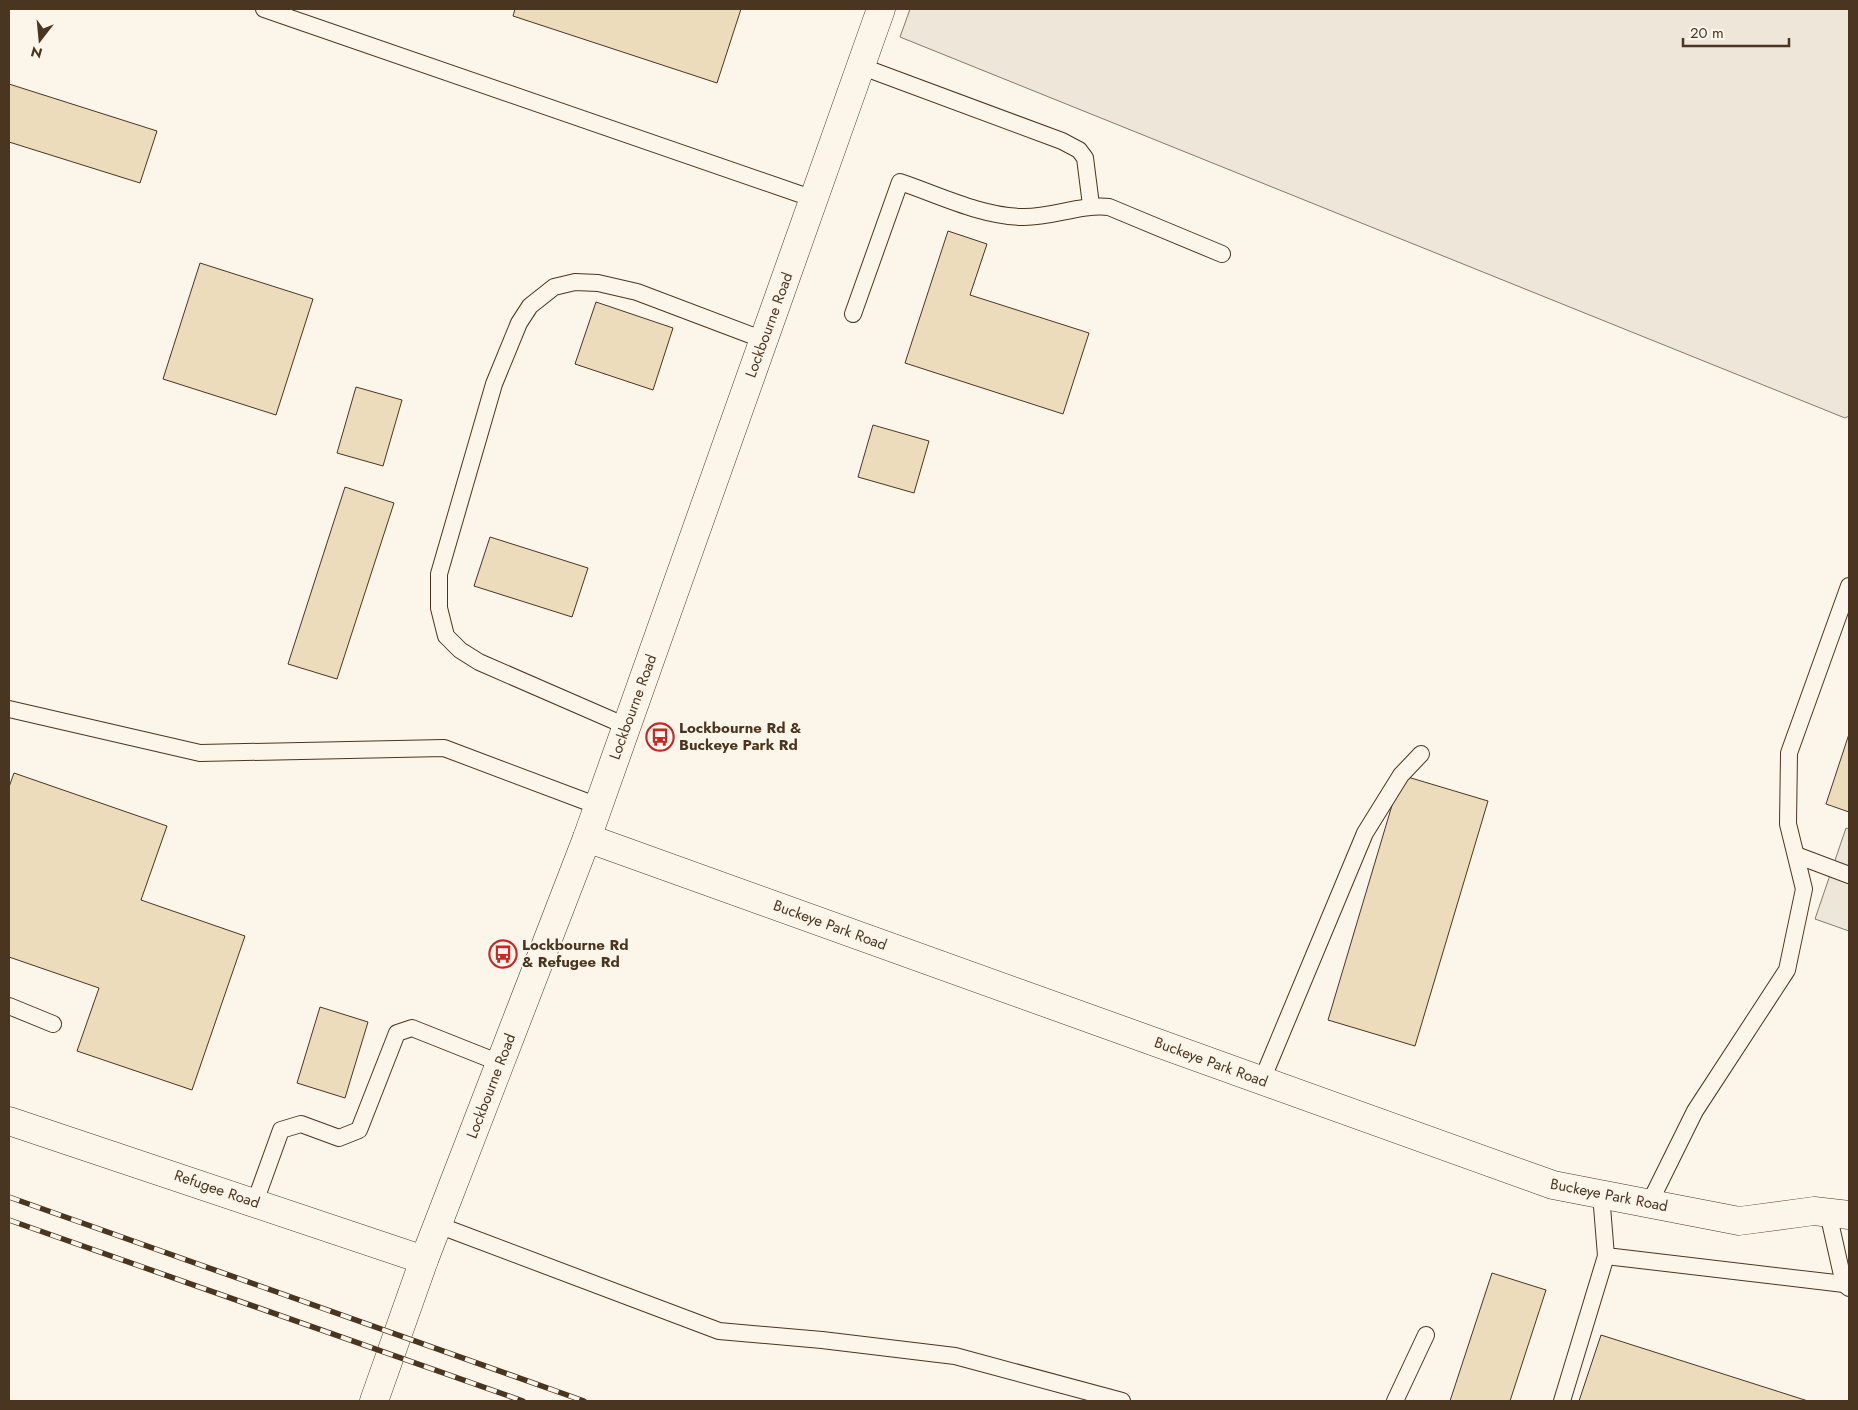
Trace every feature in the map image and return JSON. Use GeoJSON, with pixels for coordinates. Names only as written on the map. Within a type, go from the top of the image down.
{"type":"FeatureCollection","features":[{"type":"Feature","properties":{"kind":"main road","name":"Lockbourne Road"},"geometry":{"type":"LineString","coordinates":[[374,1401],[424,1260],[587,838],[881,9]]}},
{"type":"Feature","properties":{"kind":"main road","name":"Buckeye Park Road"},"geometry":{"type":"LineString","coordinates":[[587,838],[1553,1185],[1650,1202],[1739,1221],[1814,1211],[1839,1214]]}},
{"type":"Feature","properties":{"kind":"main road","name":"Refugee Road"},"geometry":{"type":"LineString","coordinates":[[9,1121],[424,1260]]}},
{"type":"Feature","properties":{"kind":"lane"},"geometry":{"type":"LineString","coordinates":[[264,9],[814,199]]}},
{"type":"Feature","properties":{"kind":"lane"},"geometry":{"type":"LineString","coordinates":[[860,66],[1062,141],[1079,150],[1085,158],[1092,205]]}},
{"type":"Feature","properties":{"kind":"lane"},"geometry":{"type":"LineString","coordinates":[[853,314],[900,182],[998,215],[1023,218],[1054,214],[1092,205],[1109,207],[1222,254]]}},
{"type":"Feature","properties":{"kind":"lane"},"geometry":{"type":"LineString","coordinates":[[626,726],[479,662],[460,650],[446,636],[439,608],[439,574],[494,384],[518,323],[530,306],[554,288],[575,282],[598,284],[637,292],[764,340]]}},
{"type":"Feature","properties":{"kind":"lane"},"geometry":{"type":"LineString","coordinates":[[1650,1202],[1695,1111],[1787,970],[1804,889],[1788,824],[1790,753],[1849,586]]}},
{"type":"Feature","properties":{"kind":"lane"},"geometry":{"type":"LineString","coordinates":[[9,709],[200,753],[444,748],[598,806]]}},
{"type":"Feature","properties":{"kind":"lane"},"geometry":{"type":"LineString","coordinates":[[1262,1080],[1365,833],[1401,775],[1421,754]]}},
{"type":"Feature","properties":{"kind":"lane"},"geometry":{"type":"LineString","coordinates":[[1796,855],[1849,874]]}},
{"type":"Feature","properties":{"kind":"lane"},"geometry":{"type":"LineString","coordinates":[[9,1006],[53,1024]]}},
{"type":"Feature","properties":{"kind":"lane"},"geometry":{"type":"LineString","coordinates":[[255,1202],[281,1130],[301,1124],[339,1138],[359,1130],[397,1034],[412,1028],[500,1063]]}},
{"type":"Feature","properties":{"kind":"lane"},"geometry":{"type":"LineString","coordinates":[[1562,1401],[1606,1256],[1601,1194]]}},
{"type":"Feature","properties":{"kind":"lane"},"geometry":{"type":"LineString","coordinates":[[1606,1256],[1846,1286],[1839,1214]]}},
{"type":"Feature","properties":{"kind":"lane"},"geometry":{"type":"LineString","coordinates":[[438,1225],[719,1331],[822,1340],[955,1356],[1122,1401]]}},
{"type":"Feature","properties":{"kind":"lane"},"geometry":{"type":"LineString","coordinates":[[1396,1401],[1426,1335]]}},
{"type":"Feature","properties":{"kind":"shaded area"},"geometry":{"type":"Polygon","coordinates":[[[910,9],[1849,9],[1849,416],[1845,418],[900,37],[910,9]]]}},
{"type":"Feature","properties":{"kind":"shaded area"},"geometry":{"type":"Polygon","coordinates":[[[1846,828],[1849,829],[1849,931],[1815,919],[1846,828]]]}},
{"type":"Feature","properties":{"kind":"building"},"geometry":{"type":"Polygon","coordinates":[[[515,9],[741,9],[717,83],[513,16],[515,9]]]}},
{"type":"Feature","properties":{"kind":"building"},"geometry":{"type":"Polygon","coordinates":[[[9,84],[157,131],[140,183],[9,142],[9,84]]]}},
{"type":"Feature","properties":{"kind":"building"},"geometry":{"type":"Polygon","coordinates":[[[948,231],[987,244],[970,295],[1089,333],[1063,414],[905,363],[948,231]]]}},
{"type":"Feature","properties":{"kind":"building"},"geometry":{"type":"Polygon","coordinates":[[[200,263],[313,299],[276,415],[163,379],[200,263]]]}},
{"type":"Feature","properties":{"kind":"building"},"geometry":{"type":"Polygon","coordinates":[[[596,302],[673,328],[653,390],[575,364],[596,302]]]}},
{"type":"Feature","properties":{"kind":"building"},"geometry":{"type":"Polygon","coordinates":[[[356,387],[402,400],[383,466],[337,453],[356,387]]]}},
{"type":"Feature","properties":{"kind":"building"},"geometry":{"type":"Polygon","coordinates":[[[873,425],[929,441],[914,493],[858,477],[873,425]]]}},
{"type":"Feature","properties":{"kind":"building"},"geometry":{"type":"Polygon","coordinates":[[[345,487],[394,503],[337,679],[288,664],[345,487]]]}},
{"type":"Feature","properties":{"kind":"building"},"geometry":{"type":"Polygon","coordinates":[[[490,537],[588,568],[572,617],[474,586],[490,537]]]}},
{"type":"Feature","properties":{"kind":"building"},"geometry":{"type":"Polygon","coordinates":[[[1849,734],[1849,812],[1826,804],[1849,734]]]}},
{"type":"Feature","properties":{"kind":"building"},"geometry":{"type":"Polygon","coordinates":[[[14,773],[167,826],[141,900],[245,936],[192,1090],[77,1051],[99,988],[9,957],[9,787],[14,773]]]}},
{"type":"Feature","properties":{"kind":"building"},"geometry":{"type":"Polygon","coordinates":[[[1401,775],[1488,801],[1415,1046],[1328,1020],[1401,775]]]}},
{"type":"Feature","properties":{"kind":"building"},"geometry":{"type":"Polygon","coordinates":[[[320,1007],[368,1022],[345,1098],[297,1083],[320,1007]]]}},
{"type":"Feature","properties":{"kind":"building"},"geometry":{"type":"Polygon","coordinates":[[[1492,1273],[1546,1290],[1510,1401],[1450,1401],[1492,1273]]]}},
{"type":"Feature","properties":{"kind":"building"},"geometry":{"type":"Polygon","coordinates":[[[1601,1335],[1808,1401],[1579,1401],[1601,1335]]]}},
{"type":"Feature","properties":{"kind":"railway"},"geometry":{"type":"LineString","coordinates":[[9,1197],[584,1401]]}},
{"type":"Feature","properties":{"kind":"railway"},"geometry":{"type":"LineString","coordinates":[[9,1220],[523,1401]]}},
{"type":"Feature","properties":{"kind":"place","name":"Lockbourne Rd & Buckeye Park Rd"},"geometry":{"type":"Point","coordinates":[660,737]}},
{"type":"Feature","properties":{"kind":"place","name":"Lockbourne Rd & Refugee Rd"},"geometry":{"type":"Point","coordinates":[503,954]}}]}
